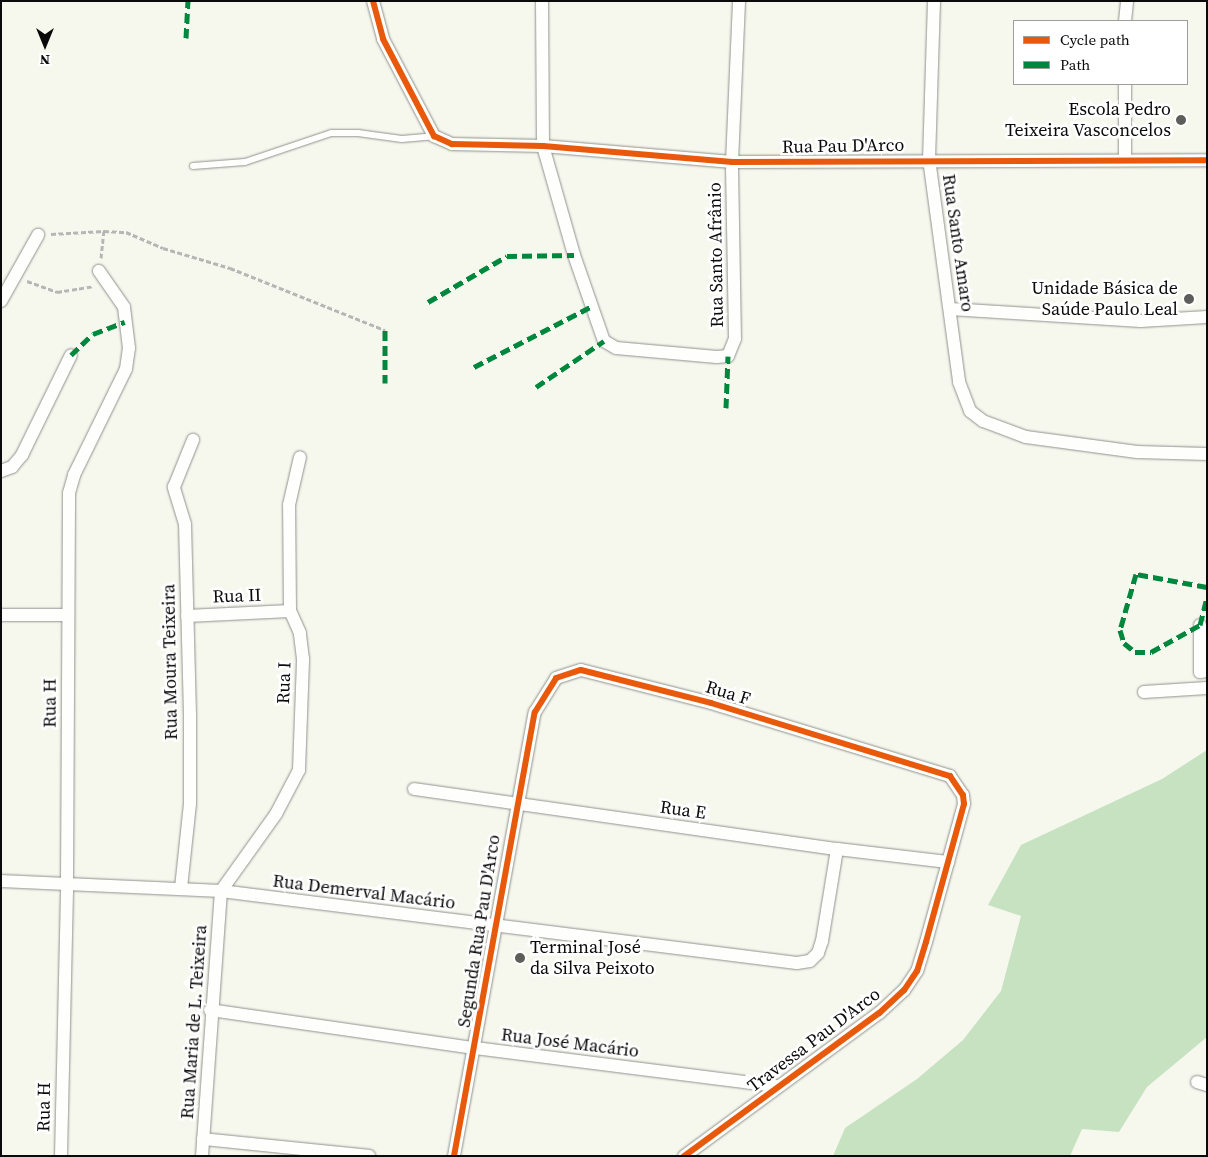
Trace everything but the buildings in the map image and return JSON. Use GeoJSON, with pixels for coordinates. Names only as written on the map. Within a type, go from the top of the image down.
{"type":"FeatureCollection","features":[{"type":"Feature","properties":{"kind":"street"},"geometry":{"type":"LineString","coordinates":[[373,1],[383,39],[434,136]]}},
{"type":"Feature","properties":{"kind":"street"},"geometry":{"type":"LineString","coordinates":[[542,1],[543,146]]}},
{"type":"Feature","properties":{"kind":"street","name":"Rua Santo Afrânio"},"geometry":{"type":"LineString","coordinates":[[543,146],[574,255],[604,341],[611,346],[624,348],[728,356],[735,339],[732,162],[739,1]]}},
{"type":"Feature","properties":{"kind":"street","name":"Rua Santo Amaro"},"geometry":{"type":"LineString","coordinates":[[934,1],[929,160],[962,392],[970,410],[983,421],[1026,437],[1137,452],[1207,454]]}},
{"type":"Feature","properties":{"kind":"street"},"geometry":{"type":"LineString","coordinates":[[1125,20],[1127,1]]}},
{"type":"Feature","properties":{"kind":"street"},"geometry":{"type":"LineString","coordinates":[[1125,85],[1125,159]]}},
{"type":"Feature","properties":{"kind":"street","name":"Rua Pau D'Arco"},"geometry":{"type":"LineString","coordinates":[[434,136],[452,144],[543,146],[732,162],[1207,160]]}},
{"type":"Feature","properties":{"kind":"street"},"geometry":{"type":"LineString","coordinates":[[1,300],[38,235]]}},
{"type":"Feature","properties":{"kind":"street","name":"Rua H"},"geometry":{"type":"LineString","coordinates":[[61,1156],[67,882],[69,493],[74,475],[126,369],[129,348],[124,307],[106,284],[99,271]]}},
{"type":"Feature","properties":{"kind":"street"},"geometry":{"type":"LineString","coordinates":[[950,309],[1141,321],[1207,317]]}},
{"type":"Feature","properties":{"kind":"street"},"geometry":{"type":"LineString","coordinates":[[1,471],[12,467],[22,455],[71,355]]}},
{"type":"Feature","properties":{"kind":"street","name":"Rua Moura Teixeira"},"geometry":{"type":"LineString","coordinates":[[181,888],[190,804],[187,616],[185,524],[174,487],[193,440]]}},
{"type":"Feature","properties":{"kind":"street","name":"Rua I"},"geometry":{"type":"LineString","coordinates":[[221,891],[276,814],[299,770],[303,659],[300,633],[290,612],[289,505],[300,457]]}},
{"type":"Feature","properties":{"kind":"street","name":"Rua II"},"geometry":{"type":"LineString","coordinates":[[187,616],[290,612]]}},
{"type":"Feature","properties":{"kind":"street"},"geometry":{"type":"LineString","coordinates":[[1,615],[68,615]]}},
{"type":"Feature","properties":{"kind":"street"},"geometry":{"type":"LineString","coordinates":[[1200,625],[1200,672],[1207,671]]}},
{"type":"Feature","properties":{"kind":"street","name":"Rua F"},"geometry":{"type":"LineString","coordinates":[[535,712],[556,678],[581,670],[711,703],[929,770]]}},
{"type":"Feature","properties":{"kind":"street"},"geometry":{"type":"LineString","coordinates":[[1144,692],[1207,688]]}},
{"type":"Feature","properties":{"kind":"street","name":"Segunda Rua Pau D'Arco"},"geometry":{"type":"LineString","coordinates":[[454,1156],[475,1048],[516,804],[535,712]]}},
{"type":"Feature","properties":{"kind":"street","name":"Travessa Pau D'Arco"},"geometry":{"type":"LineString","coordinates":[[684,1156],[776,1086],[879,1014],[904,990],[917,971],[964,804],[963,795],[950,776],[929,770]]}},
{"type":"Feature","properties":{"kind":"street","name":"Rua E"},"geometry":{"type":"LineString","coordinates":[[414,789],[837,849],[948,862]]}},
{"type":"Feature","properties":{"kind":"street","name":"Rua Demerval Macário"},"geometry":{"type":"LineString","coordinates":[[1,881],[67,882],[221,891],[797,963],[810,960],[818,953],[822,941],[837,849]]}},
{"type":"Feature","properties":{"kind":"street","name":"Rua Maria de L. Teixeira"},"geometry":{"type":"LineString","coordinates":[[202,1156],[210,1010],[221,891]]}},
{"type":"Feature","properties":{"kind":"street","name":"Rua José Macário"},"geometry":{"type":"LineString","coordinates":[[210,1010],[475,1048],[776,1086]]}},
{"type":"Feature","properties":{"kind":"street"},"geometry":{"type":"LineString","coordinates":[[203,1139],[369,1156]]}},
{"type":"Feature","properties":{"kind":"lane"},"geometry":{"type":"LineString","coordinates":[[193,166],[245,162],[331,133],[358,133],[402,140],[434,136]]}},
{"type":"Feature","properties":{"kind":"path"},"geometry":{"type":"LineString","coordinates":[[38,235],[104,231],[126,232],[163,248],[230,268],[385,330]]}},
{"type":"Feature","properties":{"kind":"path"},"geometry":{"type":"LineString","coordinates":[[99,271],[104,231]]}},
{"type":"Feature","properties":{"kind":"path"},"geometry":{"type":"LineString","coordinates":[[15,276],[57,292],[106,284]]}},
{"type":"Feature","properties":{"kind":"green space"},"geometry":{"type":"Polygon","coordinates":[[[1207,750],[1207,1037],[1147,1087],[1119,1132],[1082,1129],[1070,1156],[833,1156],[845,1128],[917,1079],[963,1040],[1001,991],[1021,916],[988,905],[1021,845],[1162,779],[1207,750]]]}},
{"type":"Feature","properties":{"kind":"marked path"},"geometry":{"type":"LineString","coordinates":[[186,38],[188,1]]}},
{"type":"Feature","properties":{"kind":"marked path"},"geometry":{"type":"LineString","coordinates":[[428,302],[507,256],[574,255]]}},
{"type":"Feature","properties":{"kind":"marked path"},"geometry":{"type":"LineString","coordinates":[[474,367],[592,306]]}},
{"type":"Feature","properties":{"kind":"marked path"},"geometry":{"type":"LineString","coordinates":[[71,355],[93,334],[125,322]]}},
{"type":"Feature","properties":{"kind":"marked path"},"geometry":{"type":"LineString","coordinates":[[385,330],[385,383]]}},
{"type":"Feature","properties":{"kind":"marked path"},"geometry":{"type":"LineString","coordinates":[[536,387],[604,341]]}},
{"type":"Feature","properties":{"kind":"marked path"},"geometry":{"type":"LineString","coordinates":[[726,408],[728,356]]}},
{"type":"Feature","properties":{"kind":"marked path"},"geometry":{"type":"LineString","coordinates":[[1207,587],[1136,574],[1120,630],[1124,643],[1135,652],[1151,652],[1200,625],[1207,597]]}},
{"type":"Feature","properties":{"kind":"cycle path"},"geometry":{"type":"LineString","coordinates":[[373,1],[383,39],[434,136],[452,144],[543,146],[732,162],[1207,160]]}},
{"type":"Feature","properties":{"kind":"cycle path"},"geometry":{"type":"LineString","coordinates":[[454,1156],[535,712],[556,678],[581,670],[711,703],[950,776],[963,795],[964,804],[926,942],[917,971],[904,990],[879,1013],[684,1156]]}},
{"type":"Feature","properties":{"kind":"place","name":"Escola Pedro Teixeira Vasconcelos"},"geometry":{"type":"Point","coordinates":[1181,120]}},
{"type":"Feature","properties":{"kind":"place","name":"Unidade Básica de Saúde Paulo Leal"},"geometry":{"type":"Point","coordinates":[1189,299]}},
{"type":"Feature","properties":{"kind":"place","name":"Terminal José da Silva Peixoto"},"geometry":{"type":"Point","coordinates":[520,958]}}]}
